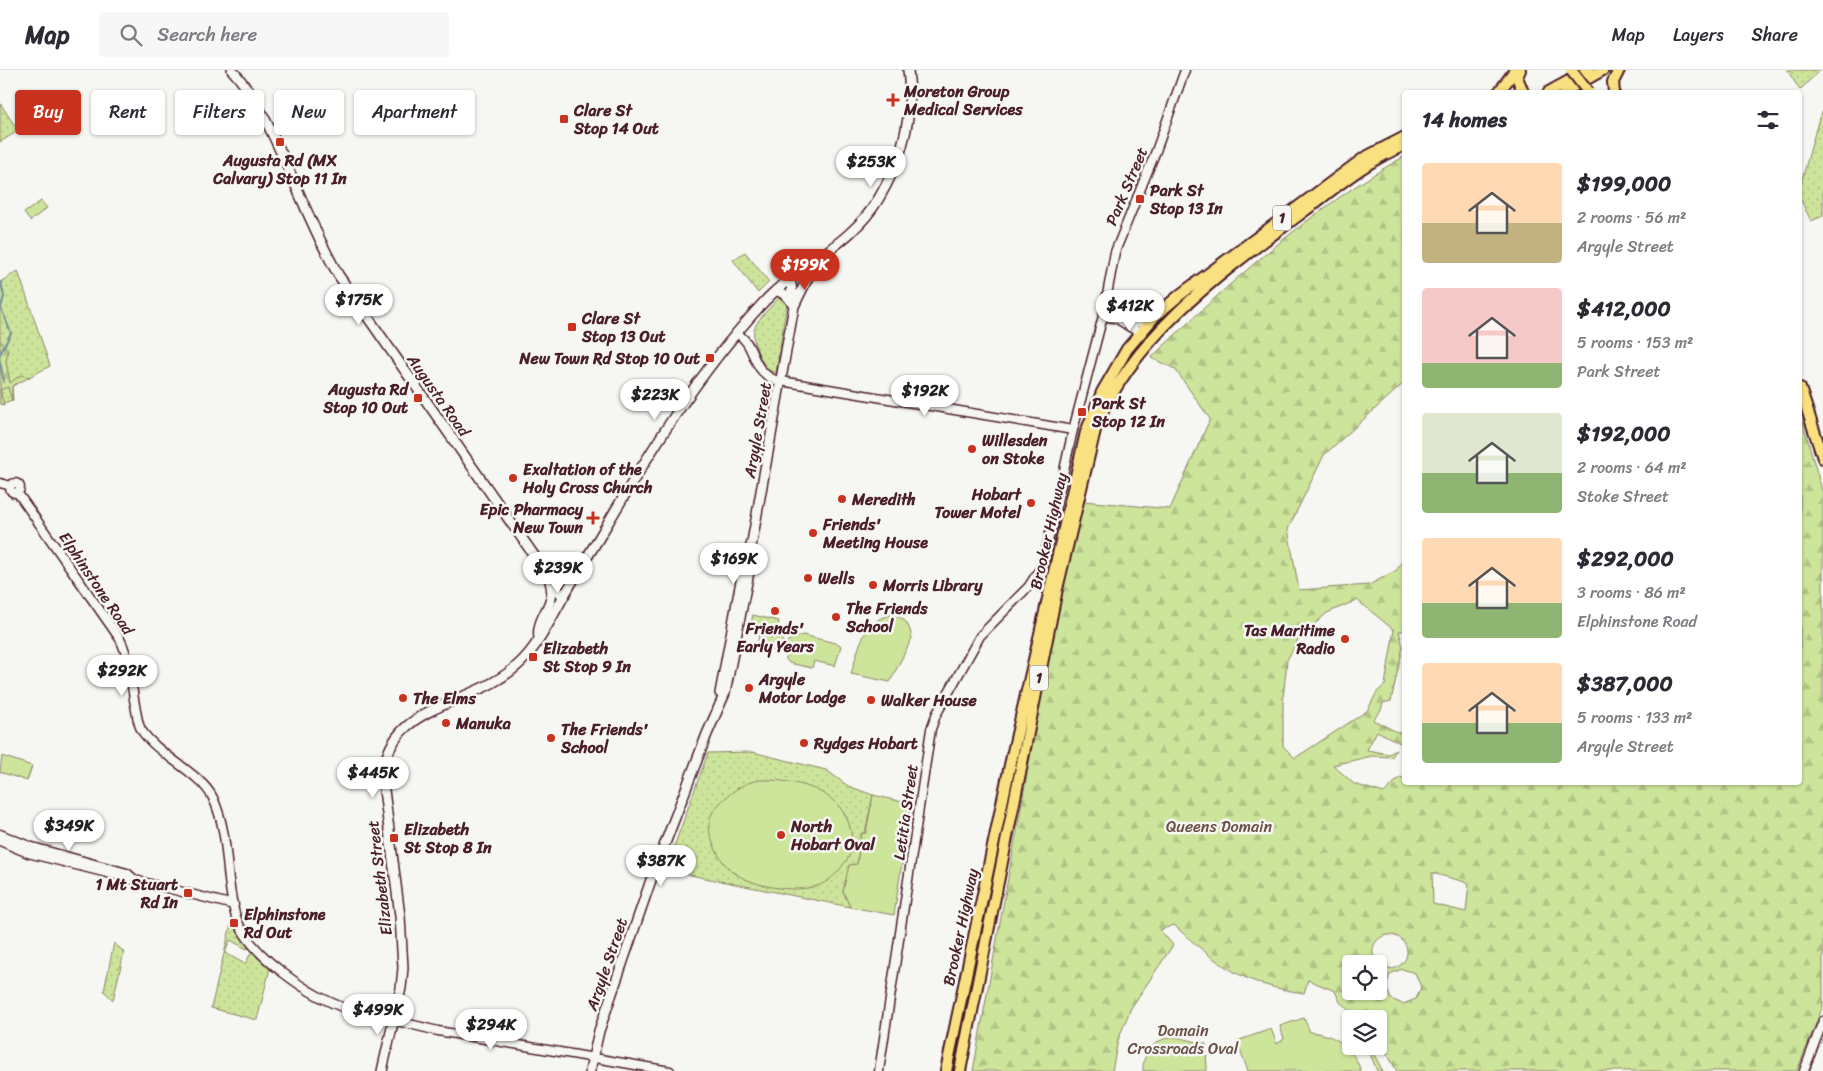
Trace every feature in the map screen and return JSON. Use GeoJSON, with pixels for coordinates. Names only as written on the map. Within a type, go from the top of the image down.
{"type":"FeatureCollection","features":[{"type":"Feature","properties":{"kind":"main road","name":"Augusta Road"},"geometry":{"type":"LineString","coordinates":[[232,70],[248,90],[263,114],[322,246],[339,276],[563,597]]}},
{"type":"Feature","properties":{"kind":"main road"},"geometry":{"type":"LineString","coordinates":[[818,259],[868,214],[890,176],[904,139],[910,113],[908,70]]}},
{"type":"Feature","properties":{"kind":"main road"},"geometry":{"type":"LineString","coordinates":[[1500,90],[1515,70]]}},
{"type":"Feature","properties":{"kind":"main road"},"geometry":{"type":"LineString","coordinates":[[1520,70],[1516,77],[1522,90]]}},
{"type":"Feature","properties":{"kind":"main road"},"geometry":{"type":"LineString","coordinates":[[1571,70],[1586,90]]}},
{"type":"Feature","properties":{"kind":"main road"},"geometry":{"type":"LineString","coordinates":[[1553,90],[1589,70]]}},
{"type":"Feature","properties":{"kind":"main road"},"geometry":{"type":"LineString","coordinates":[[1568,90],[1603,70]]}},
{"type":"Feature","properties":{"kind":"main road"},"geometry":{"type":"LineString","coordinates":[[1614,90],[1613,82],[1619,70]]}},
{"type":"Feature","properties":{"kind":"main road","name":"Brooker Highway"},"geometry":{"type":"LineString","coordinates":[[946,1071],[1012,755],[1086,432],[1102,392],[1140,333],[1181,294],[1349,168],[1383,147],[1402,138]]}},
{"type":"Feature","properties":{"kind":"main road","name":"Brooker Highway"},"geometry":{"type":"LineString","coordinates":[[960,1071],[1057,589],[1096,426],[1121,380],[1144,350],[1220,274],[1354,174],[1402,146]]}},
{"type":"Feature","properties":{"kind":"main road","name":"Elizabeth Street"},"geometry":{"type":"LineString","coordinates":[[382,1071],[394,1021],[403,968],[400,916],[383,782],[383,767],[388,750],[401,730],[414,720],[435,708],[483,689],[508,674],[525,658],[554,615],[657,439],[736,333],[776,290],[818,259]]}},
{"type":"Feature","properties":{"kind":"main road","name":"Argyle Street"},"geometry":{"type":"LineString","coordinates":[[590,1071],[592,1057],[648,888],[720,700],[743,570],[748,560],[778,380],[794,306],[818,259]]}},
{"type":"Feature","properties":{"kind":"main road","name":"Argyle Street"},"geometry":{"type":"LineString","coordinates":[[790,279],[794,306]]}},
{"type":"Feature","properties":{"kind":"main road"},"geometry":{"type":"LineString","coordinates":[[776,290],[786,295],[794,306]]}},
{"type":"Feature","properties":{"kind":"main road"},"geometry":{"type":"LineString","coordinates":[[1140,333],[1152,332],[1180,312]]}},
{"type":"Feature","properties":{"kind":"main road"},"geometry":{"type":"LineString","coordinates":[[1802,394],[1823,458]]}},
{"type":"Feature","properties":{"kind":"main road"},"geometry":{"type":"LineString","coordinates":[[547,574],[563,583],[573,580]]}},
{"type":"Feature","properties":{"kind":"main road"},"geometry":{"type":"LineString","coordinates":[[539,638],[538,630],[553,595],[547,574]]}},
{"type":"Feature","properties":{"kind":"street","name":"Park Street"},"geometry":{"type":"LineString","coordinates":[[1028,586],[1037,575],[1046,555],[1073,430],[1103,316],[1105,294],[1119,240],[1156,151],[1185,70]]}},
{"type":"Feature","properties":{"kind":"street"},"geometry":{"type":"LineString","coordinates":[[1103,316],[1148,324]]}},
{"type":"Feature","properties":{"kind":"street"},"geometry":{"type":"LineString","coordinates":[[1115,318],[1140,333]]}},
{"type":"Feature","properties":{"kind":"street"},"geometry":{"type":"LineString","coordinates":[[1127,325],[1132,334],[1130,346]]}},
{"type":"Feature","properties":{"kind":"street"},"geometry":{"type":"LineString","coordinates":[[736,333],[746,339],[754,361],[762,372],[778,380],[1073,430]]}},
{"type":"Feature","properties":{"kind":"street","name":"Elphinstone Road"},"geometry":{"type":"LineString","coordinates":[[0,483],[10,486],[14,483],[18,484],[20,488],[17,492],[120,639],[126,654],[138,720],[143,732],[212,796],[225,840],[234,905],[239,923],[253,943],[300,984],[334,1004],[394,1021],[670,1071]]}},
{"type":"Feature","properties":{"kind":"street","name":"Letitia Street"},"geometry":{"type":"LineString","coordinates":[[879,1071],[931,729],[936,715],[980,636],[1028,586]]}},
{"type":"Feature","properties":{"kind":"street"},"geometry":{"type":"LineString","coordinates":[[0,834],[29,846],[127,873],[135,880]]}},
{"type":"Feature","properties":{"kind":"street"},"geometry":{"type":"LineString","coordinates":[[0,841],[28,853],[234,905]]}},
{"type":"Feature","properties":{"kind":"street"},"geometry":{"type":"LineString","coordinates":[[1804,1071],[1823,1022]]}},
{"type":"Feature","properties":{"kind":"green space"},"geometry":{"type":"Polygon","coordinates":[[[1787,70],[1820,70],[1800,90],[1787,70]]]}},
{"type":"Feature","properties":{"kind":"green space"},"geometry":{"type":"Polygon","coordinates":[[[0,103],[15,126],[15,133],[0,142],[0,103]]]}},
{"type":"Feature","properties":{"kind":"green space"},"geometry":{"type":"Polygon","coordinates":[[[1823,111],[1823,216],[1811,221],[1802,202],[1802,180],[1819,118],[1823,111]]]}},
{"type":"Feature","properties":{"kind":"green space","name":"Queens Domain"},"geometry":{"type":"Polygon","coordinates":[[[1402,158],[1402,385],[1324,455],[1288,529],[1299,590],[1369,585],[1397,570],[1402,561],[1402,631],[1399,631],[1402,652],[1391,701],[1383,703],[1381,710],[1373,720],[1399,733],[1402,732],[1402,739],[1400,743],[1377,731],[1367,750],[1389,754],[1396,750],[1392,757],[1372,756],[1333,765],[1354,784],[1384,793],[1400,777],[1402,778],[1402,785],[1802,785],[1802,420],[1823,494],[1823,1006],[1797,1071],[1397,1071],[1387,1054],[1387,1010],[1348,1010],[1340,1002],[1335,991],[1308,980],[1304,993],[1264,985],[1248,979],[1218,962],[1174,925],[1160,930],[1173,945],[1131,1008],[1118,1040],[1112,1071],[973,1071],[1060,593],[1083,501],[1170,509],[1210,419],[1175,369],[1151,358],[1210,302],[1304,223],[1370,177],[1402,158]],[[1357,600],[1327,613],[1299,638],[1287,660],[1283,699],[1283,746],[1295,758],[1367,711],[1377,692],[1385,685],[1394,630],[1357,600]],[[1432,873],[1433,904],[1466,912],[1469,883],[1432,873]]]}},
{"type":"Feature","properties":{"kind":"green space"},"geometry":{"type":"Polygon","coordinates":[[[41,201],[47,208],[30,221],[24,213],[41,201]]]}},
{"type":"Feature","properties":{"kind":"green space"},"geometry":{"type":"Polygon","coordinates":[[[745,252],[769,282],[758,293],[733,260],[745,252]]]}},
{"type":"Feature","properties":{"kind":"green space"},"geometry":{"type":"Polygon","coordinates":[[[18,271],[50,366],[12,386],[13,400],[0,404],[0,282],[18,271]]]}},
{"type":"Feature","properties":{"kind":"green space"},"geometry":{"type":"Polygon","coordinates":[[[779,298],[787,303],[776,373],[766,369],[759,356],[755,345],[754,330],[762,316],[779,298]]]}},
{"type":"Feature","properties":{"kind":"green space"},"geometry":{"type":"Polygon","coordinates":[[[0,341],[8,350],[6,361],[10,383],[21,375],[30,377],[12,386],[12,401],[8,387],[0,390],[0,341]]]}},
{"type":"Feature","properties":{"kind":"green space"},"geometry":{"type":"Polygon","coordinates":[[[0,390],[4,405],[0,404],[0,390]]]}},
{"type":"Feature","properties":{"kind":"green space"},"geometry":{"type":"Polygon","coordinates":[[[753,615],[779,621],[776,633],[750,627],[753,615]]]}},
{"type":"Feature","properties":{"kind":"green space"},"geometry":{"type":"Polygon","coordinates":[[[890,615],[899,617],[906,622],[912,638],[890,682],[851,674],[859,647],[867,630],[881,618],[890,615]]]}},
{"type":"Feature","properties":{"kind":"green space"},"geometry":{"type":"Polygon","coordinates":[[[759,635],[783,639],[780,652],[757,647],[759,635]]]}},
{"type":"Feature","properties":{"kind":"green space"},"geometry":{"type":"Polygon","coordinates":[[[803,635],[839,644],[841,646],[835,666],[814,661],[812,668],[789,663],[786,659],[785,644],[789,640],[803,635]]]}},
{"type":"Feature","properties":{"kind":"green space","name":"North Hobart Oval"},"geometry":{"type":"Polygon","coordinates":[[[752,752],[826,770],[848,786],[873,795],[865,833],[861,834],[857,865],[843,891],[850,907],[680,873],[668,863],[708,753],[752,752]]]}},
{"type":"Feature","properties":{"kind":"green space"},"geometry":{"type":"Polygon","coordinates":[[[2,756],[32,766],[27,781],[0,772],[2,756]]]}},
{"type":"Feature","properties":{"kind":"green space","name":"North Hobart Oval"},"geometry":{"type":"Polygon","coordinates":[[[759,780],[791,782],[806,786],[833,800],[842,811],[849,824],[852,848],[838,872],[821,885],[808,888],[786,889],[753,882],[736,874],[718,854],[709,831],[712,813],[727,796],[747,783],[759,780]]]}},
{"type":"Feature","properties":{"kind":"green space"},"geometry":{"type":"Polygon","coordinates":[[[873,795],[911,804],[894,915],[850,907],[843,891],[849,865],[857,864],[861,834],[866,833],[873,795]]]}},
{"type":"Feature","properties":{"kind":"green space"},"geometry":{"type":"Polygon","coordinates":[[[232,920],[249,948],[247,949],[230,940],[225,953],[245,964],[252,951],[270,968],[257,1020],[211,1008],[232,920]]]}},
{"type":"Feature","properties":{"kind":"green space"},"geometry":{"type":"Polygon","coordinates":[[[114,943],[124,952],[113,1000],[104,991],[114,943]]]}},
{"type":"Feature","properties":{"kind":"green space"},"geometry":{"type":"Polygon","coordinates":[[[1304,1018],[1310,1032],[1319,1033],[1342,1043],[1342,1055],[1353,1055],[1361,1071],[1248,1071],[1237,1041],[1271,1029],[1277,1044],[1284,1039],[1280,1026],[1304,1018]]]}},
{"type":"Feature","properties":{"kind":"green space","name":"Domain Crossroads Oval"},"geometry":{"type":"Polygon","coordinates":[[[1176,1037],[1206,1044],[1207,1071],[1143,1071],[1145,1057],[1152,1046],[1157,1042],[1176,1037]]]}},
{"type":"Feature","properties":{"kind":"green space"},"geometry":{"type":"Polygon","coordinates":[[[1371,1055],[1374,1055],[1383,1071],[1377,1071],[1371,1055]]]}},
{"type":"Feature","properties":{"kind":"waterway"},"geometry":{"type":"LineString","coordinates":[[0,354],[11,333],[1,308],[4,296],[1,282]]}},
{"type":"Feature","properties":{"kind":"waterway"},"geometry":{"type":"LineString","coordinates":[[0,362],[4,382]]}},
{"type":"Feature","properties":{"kind":"place","name":"Moreton Group Medical Services"},"geometry":{"type":"Point","coordinates":[893,100]}},
{"type":"Feature","properties":{"kind":"place","name":"Clare St Stop 14 Out"},"geometry":{"type":"Point","coordinates":[564,119]}},
{"type":"Feature","properties":{"kind":"place","name":"Augusta Rd (MX Calvary) Stop 11 In"},"geometry":{"type":"Point","coordinates":[280,142]}},
{"type":"Feature","properties":{"kind":"place","name":"Park St Stop 13 In"},"geometry":{"type":"Point","coordinates":[1140,199]}},
{"type":"Feature","properties":{"kind":"place","name":"Clare St Stop 13 Out"},"geometry":{"type":"Point","coordinates":[572,327]}},
{"type":"Feature","properties":{"kind":"place","name":"New Town Rd Stop 10 Out"},"geometry":{"type":"Point","coordinates":[710,358]}},
{"type":"Feature","properties":{"kind":"place","name":"Augusta Rd Stop 10 Out"},"geometry":{"type":"Point","coordinates":[418,398]}},
{"type":"Feature","properties":{"kind":"place","name":"Park St Stop 12 In"},"geometry":{"type":"Point","coordinates":[1082,412]}},
{"type":"Feature","properties":{"kind":"place","name":"Willesden on Stoke"},"geometry":{"type":"Point","coordinates":[972,449]}},
{"type":"Feature","properties":{"kind":"place","name":"Exaltation of the Holy Cross Church"},"geometry":{"type":"Point","coordinates":[513,478]}},
{"type":"Feature","properties":{"kind":"place","name":"Meredith"},"geometry":{"type":"Point","coordinates":[842,499]}},
{"type":"Feature","properties":{"kind":"place","name":"Hobart Tower Motel"},"geometry":{"type":"Point","coordinates":[1031,503]}},
{"type":"Feature","properties":{"kind":"place","name":"Epic Pharmacy New Town"},"geometry":{"type":"Point","coordinates":[593,518]}},
{"type":"Feature","properties":{"kind":"place","name":"Friends' Meeting House"},"geometry":{"type":"Point","coordinates":[813,533]}},
{"type":"Feature","properties":{"kind":"place","name":"Wells"},"geometry":{"type":"Point","coordinates":[808,578]}},
{"type":"Feature","properties":{"kind":"place","name":"Morris Library"},"geometry":{"type":"Point","coordinates":[873,585]}},
{"type":"Feature","properties":{"kind":"place","name":"Friends' Early Years"},"geometry":{"type":"Point","coordinates":[775,611]}},
{"type":"Feature","properties":{"kind":"place","name":"The Friends School"},"geometry":{"type":"Point","coordinates":[836,617]}},
{"type":"Feature","properties":{"kind":"place","name":"Tas Maritime Radio"},"geometry":{"type":"Point","coordinates":[1345,639]}},
{"type":"Feature","properties":{"kind":"place","name":"Elizabeth St Stop 9 In"},"geometry":{"type":"Point","coordinates":[533,657]}},
{"type":"Feature","properties":{"kind":"place","name":"Argyle Motor Lodge"},"geometry":{"type":"Point","coordinates":[749,688]}},
{"type":"Feature","properties":{"kind":"place","name":"The Elms"},"geometry":{"type":"Point","coordinates":[403,698]}},
{"type":"Feature","properties":{"kind":"place","name":"Walker House"},"geometry":{"type":"Point","coordinates":[871,700]}},
{"type":"Feature","properties":{"kind":"place","name":"Manuka"},"geometry":{"type":"Point","coordinates":[446,723]}},
{"type":"Feature","properties":{"kind":"place","name":"The Friends' School"},"geometry":{"type":"Point","coordinates":[551,738]}},
{"type":"Feature","properties":{"kind":"place","name":"Rydges Hobart"},"geometry":{"type":"Point","coordinates":[804,743]}},
{"type":"Feature","properties":{"kind":"place","name":"North Hobart Oval"},"geometry":{"type":"Point","coordinates":[781,835]}},
{"type":"Feature","properties":{"kind":"place","name":"Elizabeth St Stop 8 In"},"geometry":{"type":"Point","coordinates":[394,838]}},
{"type":"Feature","properties":{"kind":"place","name":"1 Mt Stuart Rd In"},"geometry":{"type":"Point","coordinates":[188,893]}},
{"type":"Feature","properties":{"kind":"place","name":"Elphinstone Rd Out"},"geometry":{"type":"Point","coordinates":[234,923]}}]}
